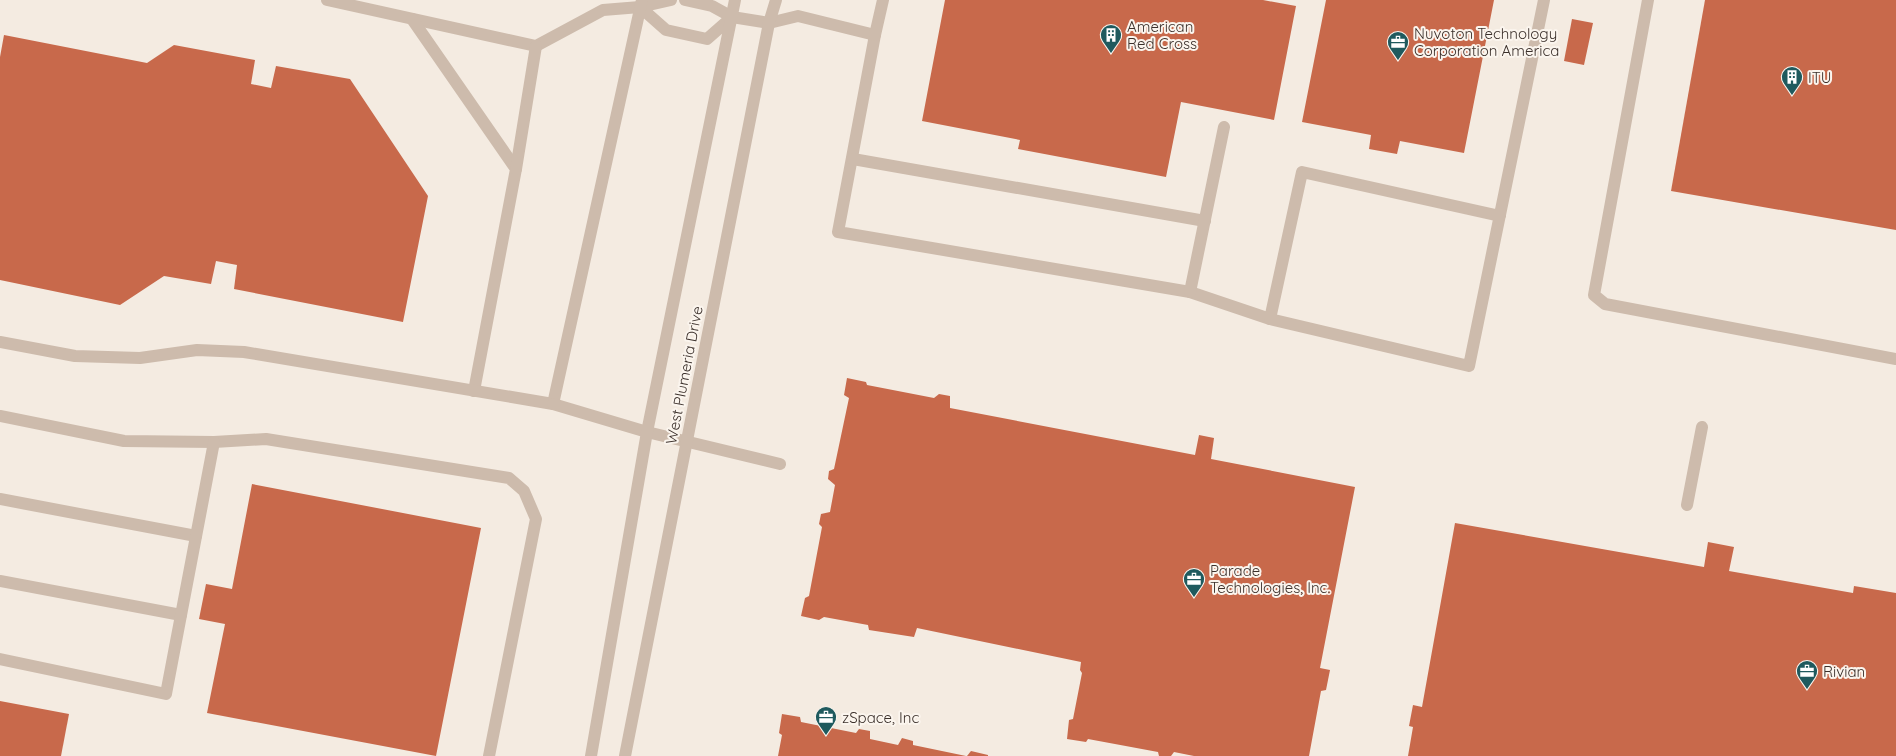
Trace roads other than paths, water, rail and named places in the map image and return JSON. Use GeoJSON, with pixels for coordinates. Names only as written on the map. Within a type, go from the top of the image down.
{"type":"FeatureCollection","features":[{"type":"Feature","properties":{"kind":"street"},"geometry":{"type":"LineString","coordinates":[[327,0],[536,46],[603,10],[670,0]]}},
{"type":"Feature","properties":{"kind":"street"},"geometry":{"type":"LineString","coordinates":[[685,0],[712,6],[732,17],[768,23],[798,16],[875,35]]}},
{"type":"Feature","properties":{"kind":"street","name":"West Plumeria Drive"},"geometry":{"type":"LineString","coordinates":[[591,756],[647,432],[735,0]]}},
{"type":"Feature","properties":{"kind":"street","name":"West Plumeria Drive"},"geometry":{"type":"LineString","coordinates":[[625,756],[688,442],[768,23],[776,0]]}},
{"type":"Feature","properties":{"kind":"street"},"geometry":{"type":"LineString","coordinates":[[884,0],[875,35],[838,232],[1190,292],[1270,319],[1469,366],[1544,0]]}},
{"type":"Feature","properties":{"kind":"street"},"geometry":{"type":"LineString","coordinates":[[1648,0],[1594,295],[1605,304],[1896,359]]}},
{"type":"Feature","properties":{"kind":"street"},"geometry":{"type":"LineString","coordinates":[[641,4],[666,30],[707,39],[732,17]]}},
{"type":"Feature","properties":{"kind":"street"},"geometry":{"type":"LineString","coordinates":[[553,404],[641,4]]}},
{"type":"Feature","properties":{"kind":"street"},"geometry":{"type":"LineString","coordinates":[[412,18],[516,169]]}},
{"type":"Feature","properties":{"kind":"street"},"geometry":{"type":"LineString","coordinates":[[474,391],[516,169],[536,46]]}},
{"type":"Feature","properties":{"kind":"street"},"geometry":{"type":"LineString","coordinates":[[1190,292],[1224,127]]}},
{"type":"Feature","properties":{"kind":"street"},"geometry":{"type":"LineString","coordinates":[[853,159],[1205,221]]}},
{"type":"Feature","properties":{"kind":"street"},"geometry":{"type":"LineString","coordinates":[[1270,319],[1302,172],[1500,216]]}},
{"type":"Feature","properties":{"kind":"street"},"geometry":{"type":"LineString","coordinates":[[0,342],[75,356],[140,358],[197,350],[244,352],[553,404],[647,432],[780,464]]}},
{"type":"Feature","properties":{"kind":"street"},"geometry":{"type":"LineString","coordinates":[[0,416],[124,441],[214,442],[266,439],[509,478],[524,491],[536,519],[489,756]]}},
{"type":"Feature","properties":{"kind":"street"},"geometry":{"type":"LineString","coordinates":[[1687,506],[1702,427]]}},
{"type":"Feature","properties":{"kind":"street"},"geometry":{"type":"LineString","coordinates":[[0,660],[166,694],[214,442]]}},
{"type":"Feature","properties":{"kind":"street"},"geometry":{"type":"LineString","coordinates":[[0,499],[196,536]]}},
{"type":"Feature","properties":{"kind":"street"},"geometry":{"type":"LineString","coordinates":[[0,580],[181,615]]}},
{"type":"Feature","properties":{"kind":"place","name":"American Red Cross"},"geometry":{"type":"Point","coordinates":[1111,54]}},
{"type":"Feature","properties":{"kind":"place","name":"Nuvoton Technology Corporation America"},"geometry":{"type":"Point","coordinates":[1398,61]}},
{"type":"Feature","properties":{"kind":"place","name":"ITU"},"geometry":{"type":"Point","coordinates":[1792,96]}},
{"type":"Feature","properties":{"kind":"place","name":"Parade Technologies, Inc."},"geometry":{"type":"Point","coordinates":[1194,598]}},
{"type":"Feature","properties":{"kind":"place","name":"Rivian"},"geometry":{"type":"Point","coordinates":[1807,690]}},
{"type":"Feature","properties":{"kind":"place","name":"zSpace, Inc"},"geometry":{"type":"Point","coordinates":[826,736]}}]}
